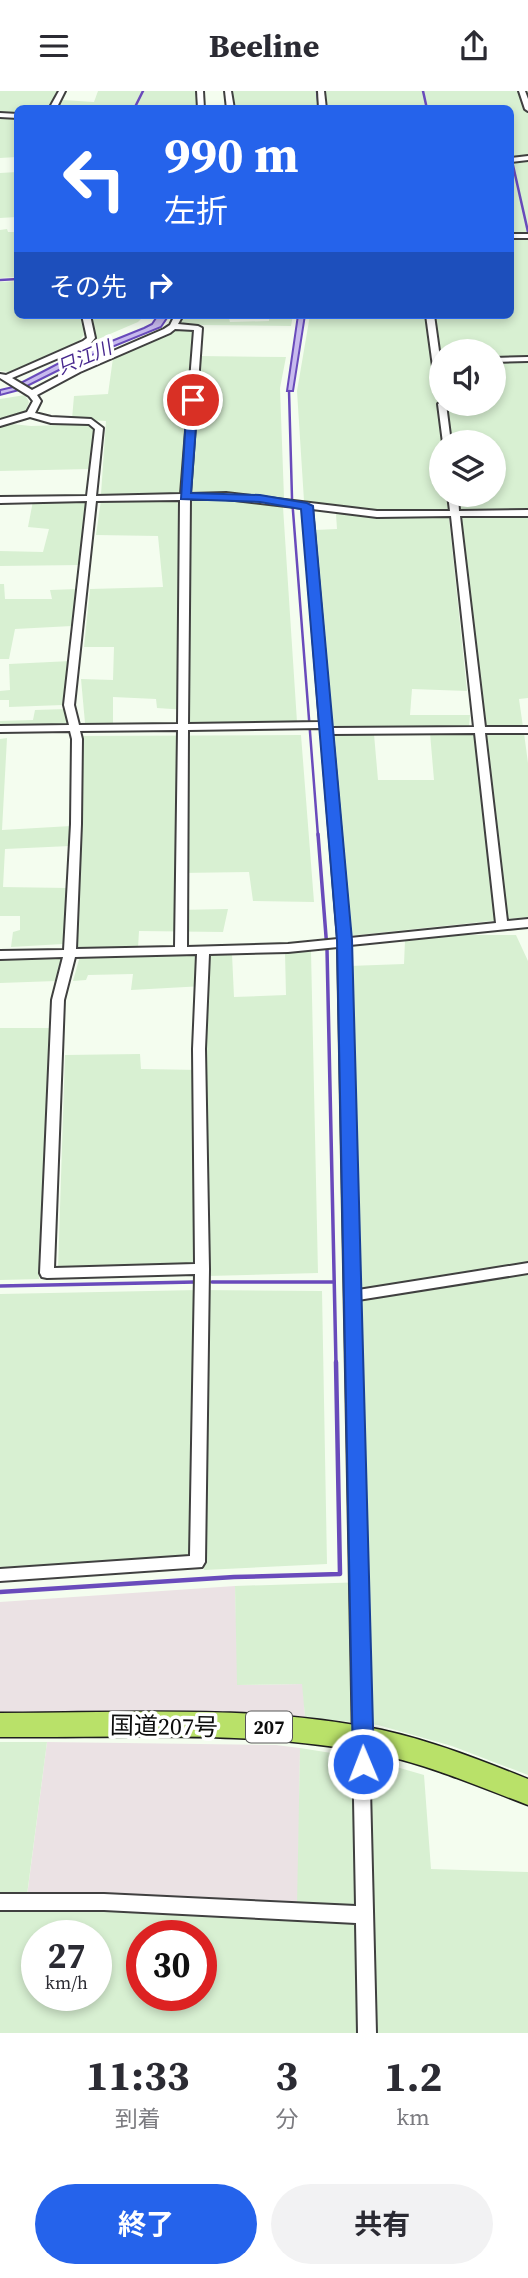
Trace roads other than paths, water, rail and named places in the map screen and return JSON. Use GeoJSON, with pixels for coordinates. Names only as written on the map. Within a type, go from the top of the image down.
{"type":"FeatureCollection","features":[{"type":"Feature","properties":{"kind":"highway","name":"国道207号"},"geometry":{"type":"LineString","coordinates":[[0,1725],[269,1727],[363,1739],[454,1764],[528,1792]]}},
{"type":"Feature","properties":{"kind":"street"},"geometry":{"type":"LineString","coordinates":[[522,91],[528,109]]}},
{"type":"Feature","properties":{"kind":"street"},"geometry":{"type":"LineString","coordinates":[[6,378],[86,343],[91,338],[87,319]]}},
{"type":"Feature","properties":{"kind":"street"},"geometry":{"type":"LineString","coordinates":[[32,394],[77,370],[156,337],[173,326],[177,319]]}},
{"type":"Feature","properties":{"kind":"street"},"geometry":{"type":"LineString","coordinates":[[431,319],[435,339]]}},
{"type":"Feature","properties":{"kind":"street"},"geometry":{"type":"LineString","coordinates":[[173,326],[198,328],[185,496],[181,951]]}},
{"type":"Feature","properties":{"kind":"street"},"geometry":{"type":"LineString","coordinates":[[506,360],[528,359]]}},
{"type":"Feature","properties":{"kind":"street"},"geometry":{"type":"LineString","coordinates":[[6,378],[32,394],[37,401],[30,414]]}},
{"type":"Feature","properties":{"kind":"street"},"geometry":{"type":"LineString","coordinates":[[0,423],[30,414],[51,420],[91,422],[98,425],[68,705],[75,727],[76,824],[70,953],[58,1000],[47,1273],[202,1269]]}},
{"type":"Feature","properties":{"kind":"street"},"geometry":{"type":"LineString","coordinates":[[0,500],[226,496],[365,513],[528,513]]}},
{"type":"Feature","properties":{"kind":"street"},"geometry":{"type":"LineString","coordinates":[[304,506],[323,727],[351,1296],[363,1739],[367,2033]]}},
{"type":"Feature","properties":{"kind":"street"},"geometry":{"type":"LineString","coordinates":[[454,507],[502,925]]}},
{"type":"Feature","properties":{"kind":"street"},"geometry":{"type":"LineString","coordinates":[[0,729],[302,725],[528,730]]}},
{"type":"Feature","properties":{"kind":"street"},"geometry":{"type":"LineString","coordinates":[[0,955],[288,948],[528,923]]}},
{"type":"Feature","properties":{"kind":"street"},"geometry":{"type":"LineString","coordinates":[[0,1575],[197,1562],[202,1269],[199,1049],[203,950]]}},
{"type":"Feature","properties":{"kind":"street"},"geometry":{"type":"LineString","coordinates":[[351,1296],[528,1268]]}},
{"type":"Feature","properties":{"kind":"street"},"geometry":{"type":"LineString","coordinates":[[0,1902],[104,1902],[365,1915]]}},
{"type":"Feature","properties":{"kind":"water","name":"只江川"},"geometry":{"type":"Polygon","coordinates":[[[155,319],[166,319],[161,327],[75,362],[19,390],[0,395],[0,390],[13,387],[67,359],[152,324],[155,319]]]}},
{"type":"Feature","properties":{"kind":"water"},"geometry":{"type":"Polygon","coordinates":[[[297,319],[304,319],[293,391],[287,391],[297,319]]]}},
{"type":"Feature","properties":{"kind":"waterway"},"geometry":{"type":"LineString","coordinates":[[136,105],[143,91]]}},
{"type":"Feature","properties":{"kind":"waterway"},"geometry":{"type":"LineString","coordinates":[[317,91],[319,105]]}},
{"type":"Feature","properties":{"kind":"waterway"},"geometry":{"type":"LineString","coordinates":[[423,91],[426,105]]}},
{"type":"Feature","properties":{"kind":"waterway"},"geometry":{"type":"LineString","coordinates":[[514,170],[528,232]]}},
{"type":"Feature","properties":{"kind":"waterway"},"geometry":{"type":"LineString","coordinates":[[0,280],[14,279]]}},
{"type":"Feature","properties":{"kind":"waterway"},"geometry":{"type":"LineString","coordinates":[[289,391],[292,498],[318,836]]}},
{"type":"Feature","properties":{"kind":"waterway"},"geometry":{"type":"LineString","coordinates":[[318,834],[327,949],[336,1364]]}},
{"type":"Feature","properties":{"kind":"waterway"},"geometry":{"type":"LineString","coordinates":[[0,1286],[195,1282]]}},
{"type":"Feature","properties":{"kind":"waterway"},"geometry":{"type":"LineString","coordinates":[[212,1282],[334,1282]]}},
{"type":"Feature","properties":{"kind":"waterway"},"geometry":{"type":"LineString","coordinates":[[0,1592],[234,1577],[340,1574],[336,1362]]}}]}
